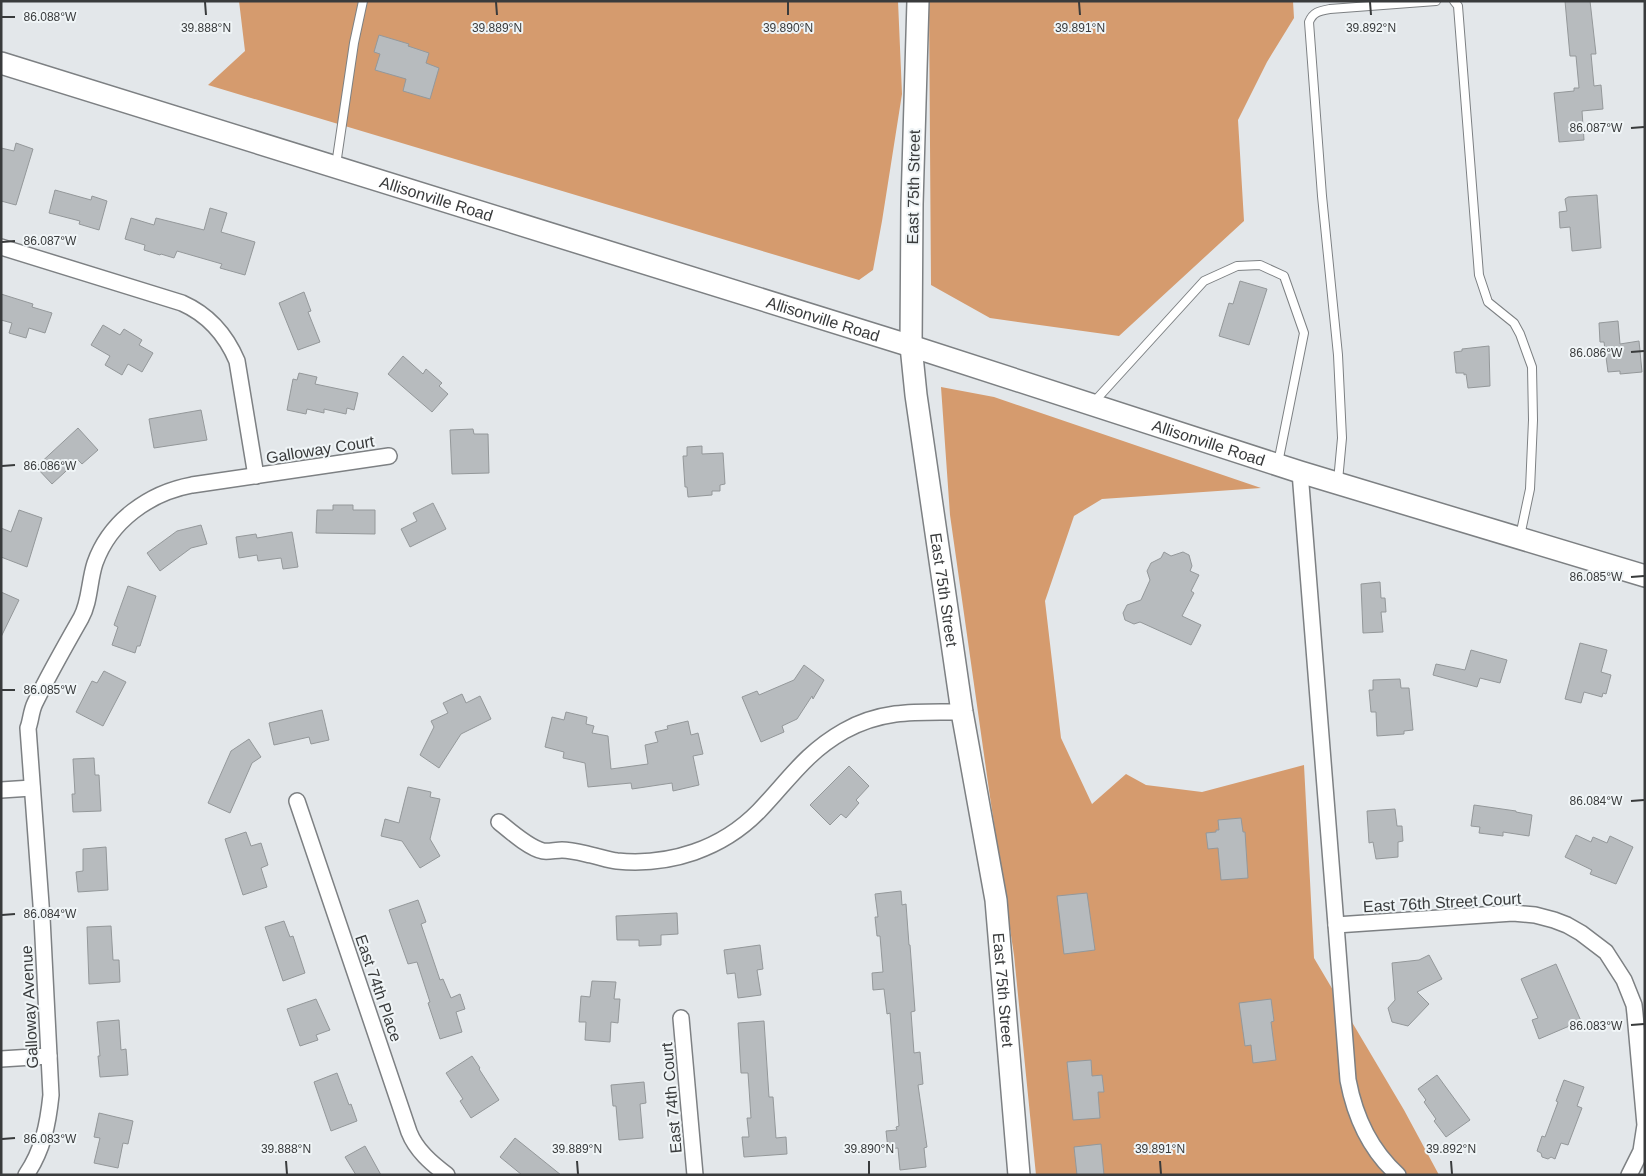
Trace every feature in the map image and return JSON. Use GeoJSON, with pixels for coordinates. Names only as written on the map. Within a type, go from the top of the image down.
{"type":"FeatureCollection","features":[{"type":"Feature","properties":{"kind":"main road","name":"East 75th Street"},"geometry":{"type":"LineString","coordinates":[[918,1],[912,204],[911,346],[922,437],[962,712],[996,900],[1019,1175]]}},
{"type":"Feature","properties":{"kind":"main road","name":"Allisonville Road"},"geometry":{"type":"LineString","coordinates":[[1,63],[911,346],[1277,465],[1645,576]]}},
{"type":"Feature","properties":{"kind":"street"},"geometry":{"type":"LineString","coordinates":[[1,247],[182,303],[204,315],[217,326],[231,346],[237,361],[256,476]]}},
{"type":"Feature","properties":{"kind":"street","name":"Galloway Court"},"geometry":{"type":"LineString","coordinates":[[256,476],[389,456]]}},
{"type":"Feature","properties":{"kind":"street"},"geometry":{"type":"LineString","coordinates":[[1300,472],[1348,1080],[1361,1126],[1370,1143],[1398,1175]]}},
{"type":"Feature","properties":{"kind":"street","name":"Galloway Avenue"},"geometry":{"type":"LineString","coordinates":[[26,1175],[43,1144],[49,1120],[52,1095],[42,918],[28,728],[34,703],[81,618],[96,562],[111,534],[127,516],[140,506],[169,491],[192,485],[256,476]]}},
{"type":"Feature","properties":{"kind":"street"},"geometry":{"type":"LineString","coordinates":[[499,822],[520,840],[542,851],[563,850],[617,860],[648,861],[674,858],[700,851],[718,843],[746,824],[804,760],[821,745],[856,725],[874,718],[900,712],[962,712]]}},
{"type":"Feature","properties":{"kind":"street"},"geometry":{"type":"LineString","coordinates":[[1,790],[32,788]]}},
{"type":"Feature","properties":{"kind":"street","name":"East 74th Place"},"geometry":{"type":"LineString","coordinates":[[297,801],[409,1132],[415,1144],[426,1158],[447,1175]]}},
{"type":"Feature","properties":{"kind":"street","name":"East 76th Street Court"},"geometry":{"type":"LineString","coordinates":[[1336,925],[1513,913],[1530,914],[1567,925],[1599,946],[1620,972],[1636,1014],[1645,1125],[1641,1151],[1629,1175]]}},
{"type":"Feature","properties":{"kind":"street","name":"East 74th Court"},"geometry":{"type":"LineString","coordinates":[[681,1018],[695,1175]]}},
{"type":"Feature","properties":{"kind":"street"},"geometry":{"type":"LineString","coordinates":[[1,1059],[49,1056]]}},
{"type":"Feature","properties":{"kind":"lane"},"geometry":{"type":"LineString","coordinates":[[336,167],[354,43],[363,1]]}},
{"type":"Feature","properties":{"kind":"lane"},"geometry":{"type":"LineString","coordinates":[[1338,483],[1342,438],[1338,355],[1322,196],[1309,22],[1316,12],[1330,9],[1436,1]]}},
{"type":"Feature","properties":{"kind":"lane"},"geometry":{"type":"LineString","coordinates":[[1454,1],[1458,6],[1479,275],[1488,302],[1514,323],[1532,366],[1533,420],[1530,489],[1519,538]]}},
{"type":"Feature","properties":{"kind":"lane"},"geometry":{"type":"LineString","coordinates":[[1091,404],[1204,281],[1237,266],[1260,265],[1284,276],[1304,333],[1277,465]]}},
{"type":"Feature","properties":{"kind":"shaded area"},"geometry":{"type":"Polygon","coordinates":[[[239,1],[898,1],[902,94],[873,270],[859,280],[208,85],[245,51],[239,1]]]}},
{"type":"Feature","properties":{"kind":"shaded area"},"geometry":{"type":"Polygon","coordinates":[[[929,1],[1293,1],[1294,18],[1267,62],[1238,120],[1244,221],[1119,336],[990,318],[931,285],[929,1]]]}},
{"type":"Feature","properties":{"kind":"shaded area"},"geometry":{"type":"Polygon","coordinates":[[[941,387],[994,397],[1261,488],[1102,499],[1074,516],[1045,601],[1061,738],[1092,804],[1126,774],[1146,785],[1202,792],[1304,765],[1314,958],[1404,1110],[1439,1175],[1036,1175],[1014,955],[950,515],[941,387]]]}},
{"type":"Feature","properties":{"kind":"building"},"geometry":{"type":"Polygon","coordinates":[[[1565,1],[1590,1],[1596,54],[1591,54],[1594,86],[1601,85],[1603,109],[1582,111],[1584,140],[1559,142],[1554,93],[1574,91],[1574,88],[1579,88],[1576,56],[1570,56],[1565,1]]]}},
{"type":"Feature","properties":{"kind":"building"},"geometry":{"type":"Polygon","coordinates":[[[379,35],[409,44],[408,46],[429,53],[426,63],[439,68],[430,99],[403,91],[406,79],[375,70],[380,54],[374,52],[379,35]]]}},
{"type":"Feature","properties":{"kind":"building"},"geometry":{"type":"Polygon","coordinates":[[[16,143],[33,149],[16,205],[1,201],[1,148],[14,151],[16,143]]]}},
{"type":"Feature","properties":{"kind":"building"},"geometry":{"type":"Polygon","coordinates":[[[55,190],[91,200],[92,196],[107,201],[99,230],[79,224],[80,221],[49,213],[55,190]]]}},
{"type":"Feature","properties":{"kind":"building"},"geometry":{"type":"Polygon","coordinates":[[[1597,195],[1601,248],[1572,251],[1570,227],[1560,228],[1559,212],[1567,211],[1565,199],[1568,197],[1597,195]]]}},
{"type":"Feature","properties":{"kind":"building"},"geometry":{"type":"Polygon","coordinates":[[[210,208],[227,213],[221,232],[255,242],[245,275],[220,268],[222,264],[177,251],[174,258],[160,255],[144,250],[145,245],[125,239],[131,218],[154,225],[156,218],[204,230],[210,208]]]}},
{"type":"Feature","properties":{"kind":"building"},"geometry":{"type":"Polygon","coordinates":[[[1240,281],[1267,289],[1249,345],[1219,336],[1229,303],[1233,304],[1240,281]]]}},
{"type":"Feature","properties":{"kind":"building"},"geometry":{"type":"Polygon","coordinates":[[[304,292],[311,311],[308,312],[320,342],[298,350],[279,303],[304,292]]]}},
{"type":"Feature","properties":{"kind":"building"},"geometry":{"type":"Polygon","coordinates":[[[1,294],[33,304],[32,307],[52,313],[45,333],[29,328],[26,338],[9,333],[12,323],[1,320],[1,294]]]}},
{"type":"Feature","properties":{"kind":"building"},"geometry":{"type":"Polygon","coordinates":[[[1618,321],[1620,344],[1639,341],[1642,372],[1620,374],[1620,371],[1608,372],[1604,342],[1600,342],[1599,323],[1618,321]]]}},
{"type":"Feature","properties":{"kind":"building"},"geometry":{"type":"Polygon","coordinates":[[[103,325],[120,335],[124,329],[142,340],[139,345],[153,353],[142,372],[128,364],[122,375],[105,365],[110,356],[91,345],[103,325]]]}},
{"type":"Feature","properties":{"kind":"building"},"geometry":{"type":"Polygon","coordinates":[[[1489,346],[1490,386],[1468,388],[1466,374],[1456,373],[1454,352],[1462,351],[1462,349],[1489,346]]]}},
{"type":"Feature","properties":{"kind":"building"},"geometry":{"type":"Polygon","coordinates":[[[403,356],[423,374],[426,369],[442,383],[439,386],[448,394],[432,412],[388,374],[403,356]]]}},
{"type":"Feature","properties":{"kind":"building"},"geometry":{"type":"Polygon","coordinates":[[[299,373],[317,377],[315,384],[358,393],[354,410],[347,408],[346,414],[324,409],[324,413],[307,409],[306,414],[287,410],[293,379],[297,380],[299,373]]]}},
{"type":"Feature","properties":{"kind":"building"},"geometry":{"type":"Polygon","coordinates":[[[201,410],[207,440],[154,448],[149,419],[201,410]]]}},
{"type":"Feature","properties":{"kind":"building"},"geometry":{"type":"Polygon","coordinates":[[[78,428],[98,450],[82,464],[78,460],[52,484],[36,467],[78,428]]]}},
{"type":"Feature","properties":{"kind":"building"},"geometry":{"type":"Polygon","coordinates":[[[473,429],[474,434],[488,434],[489,473],[452,474],[450,430],[473,429]]]}},
{"type":"Feature","properties":{"kind":"building"},"geometry":{"type":"Polygon","coordinates":[[[702,446],[702,454],[723,453],[725,484],[720,485],[720,491],[712,491],[712,495],[688,497],[687,487],[685,487],[683,456],[687,456],[687,447],[702,446]]]}},
{"type":"Feature","properties":{"kind":"building"},"geometry":{"type":"Polygon","coordinates":[[[433,503],[446,529],[410,547],[401,529],[417,521],[413,513],[433,503]]]}},
{"type":"Feature","properties":{"kind":"building"},"geometry":{"type":"Polygon","coordinates":[[[333,505],[353,505],[353,510],[375,510],[375,534],[316,533],[317,510],[333,510],[333,505]]]}},
{"type":"Feature","properties":{"kind":"building"},"geometry":{"type":"Polygon","coordinates":[[[19,510],[42,518],[27,567],[1,557],[1,528],[11,532],[19,510]]]}},
{"type":"Feature","properties":{"kind":"building"},"geometry":{"type":"Polygon","coordinates":[[[201,525],[207,544],[191,548],[160,571],[147,553],[177,531],[201,525]]]}},
{"type":"Feature","properties":{"kind":"building"},"geometry":{"type":"Polygon","coordinates":[[[292,532],[298,567],[283,569],[281,558],[258,561],[257,555],[239,558],[236,537],[256,534],[257,538],[292,532]]]}},
{"type":"Feature","properties":{"kind":"building"},"geometry":{"type":"Polygon","coordinates":[[[1164,552],[1171,556],[1183,552],[1189,555],[1192,566],[1190,571],[1199,575],[1191,591],[1194,593],[1182,616],[1201,625],[1191,645],[1140,622],[1134,624],[1125,620],[1123,613],[1127,605],[1141,600],[1150,580],[1147,571],[1151,563],[1161,558],[1164,552]]]}},
{"type":"Feature","properties":{"kind":"building"},"geometry":{"type":"Polygon","coordinates":[[[1380,582],[1381,598],[1385,598],[1386,612],[1381,612],[1383,632],[1363,633],[1361,584],[1380,582]]]}},
{"type":"Feature","properties":{"kind":"building"},"geometry":{"type":"Polygon","coordinates":[[[128,586],[156,596],[140,646],[137,646],[135,653],[112,645],[118,627],[114,625],[128,586]]]}},
{"type":"Feature","properties":{"kind":"building"},"geometry":{"type":"Polygon","coordinates":[[[1,592],[19,600],[1,637],[1,592]]]}},
{"type":"Feature","properties":{"kind":"building"},"geometry":{"type":"Polygon","coordinates":[[[1580,643],[1607,650],[1601,672],[1611,675],[1606,694],[1603,693],[1602,697],[1584,692],[1581,703],[1565,699],[1580,643]]]}},
{"type":"Feature","properties":{"kind":"building"},"geometry":{"type":"Polygon","coordinates":[[[1471,650],[1507,660],[1500,683],[1480,678],[1477,687],[1433,675],[1436,664],[1465,670],[1471,650]]]}},
{"type":"Feature","properties":{"kind":"building"},"geometry":{"type":"Polygon","coordinates":[[[804,665],[824,680],[813,699],[812,696],[797,719],[782,726],[784,732],[761,742],[742,697],[757,691],[759,695],[794,680],[804,665]]]}},
{"type":"Feature","properties":{"kind":"building"},"geometry":{"type":"Polygon","coordinates":[[[104,671],[126,682],[103,726],[76,712],[92,681],[97,683],[104,671]]]}},
{"type":"Feature","properties":{"kind":"building"},"geometry":{"type":"Polygon","coordinates":[[[1400,679],[1401,688],[1409,688],[1413,730],[1404,731],[1404,734],[1377,736],[1376,712],[1371,712],[1369,690],[1373,690],[1373,680],[1400,679]]]}},
{"type":"Feature","properties":{"kind":"building"},"geometry":{"type":"Polygon","coordinates":[[[462,694],[466,703],[480,696],[491,719],[461,734],[439,768],[420,755],[434,727],[431,721],[448,713],[443,703],[462,694]]]}},
{"type":"Feature","properties":{"kind":"building"},"geometry":{"type":"Polygon","coordinates":[[[322,710],[329,740],[311,744],[309,737],[274,745],[269,723],[322,710]]]}},
{"type":"Feature","properties":{"kind":"building"},"geometry":{"type":"Polygon","coordinates":[[[566,712],[587,717],[586,724],[594,726],[592,733],[608,736],[611,769],[648,764],[645,745],[658,742],[655,732],[668,729],[667,726],[688,721],[691,735],[698,733],[703,754],[693,756],[699,785],[673,791],[672,783],[632,789],[631,783],[588,787],[585,763],[563,758],[564,752],[545,747],[552,717],[564,720],[566,712]]]}},
{"type":"Feature","properties":{"kind":"building"},"geometry":{"type":"Polygon","coordinates":[[[249,739],[261,757],[252,763],[230,813],[208,803],[231,751],[249,739]]]}},
{"type":"Feature","properties":{"kind":"building"},"geometry":{"type":"Polygon","coordinates":[[[94,758],[95,775],[99,775],[101,811],[73,812],[72,794],[75,794],[73,759],[94,758]]]}},
{"type":"Feature","properties":{"kind":"building"},"geometry":{"type":"Polygon","coordinates":[[[849,766],[869,786],[856,800],[859,803],[846,818],[841,814],[830,825],[810,805],[849,766]]]}},
{"type":"Feature","properties":{"kind":"building"},"geometry":{"type":"Polygon","coordinates":[[[408,787],[431,792],[430,797],[440,799],[430,839],[440,856],[420,868],[402,841],[381,836],[385,819],[399,823],[408,787]]]}},
{"type":"Feature","properties":{"kind":"building"},"geometry":{"type":"Polygon","coordinates":[[[1474,805],[1532,815],[1529,836],[1503,832],[1503,836],[1479,833],[1480,827],[1471,826],[1474,805]]]}},
{"type":"Feature","properties":{"kind":"building"},"geometry":{"type":"Polygon","coordinates":[[[1395,809],[1397,826],[1402,826],[1403,841],[1398,842],[1398,857],[1376,859],[1373,842],[1369,843],[1367,811],[1395,809]]]}},
{"type":"Feature","properties":{"kind":"building"},"geometry":{"type":"Polygon","coordinates":[[[1241,818],[1243,832],[1245,832],[1248,878],[1221,880],[1218,848],[1208,849],[1206,833],[1219,830],[1218,820],[1241,818]]]}},
{"type":"Feature","properties":{"kind":"building"},"geometry":{"type":"Polygon","coordinates":[[[246,832],[251,846],[261,843],[268,865],[261,868],[267,887],[243,895],[225,839],[246,832]]]}},
{"type":"Feature","properties":{"kind":"building"},"geometry":{"type":"Polygon","coordinates":[[[1576,835],[1591,842],[1593,837],[1607,843],[1610,836],[1633,847],[1616,884],[1590,874],[1592,870],[1565,857],[1576,835]]]}},
{"type":"Feature","properties":{"kind":"building"},"geometry":{"type":"Polygon","coordinates":[[[106,847],[108,890],[78,892],[76,872],[83,871],[83,849],[106,847]]]}},
{"type":"Feature","properties":{"kind":"building"},"geometry":{"type":"Polygon","coordinates":[[[901,891],[902,905],[906,904],[915,1011],[911,1012],[914,1053],[920,1052],[923,1084],[918,1085],[927,1147],[924,1148],[926,1167],[900,1170],[898,1148],[888,1149],[886,1131],[897,1130],[896,1127],[899,1126],[890,1013],[887,1014],[884,989],[873,990],[872,973],[883,972],[880,936],[877,936],[875,917],[878,917],[875,894],[901,891]]]}},
{"type":"Feature","properties":{"kind":"building"},"geometry":{"type":"Polygon","coordinates":[[[1087,893],[1095,950],[1064,954],[1057,896],[1087,893]]]}},
{"type":"Feature","properties":{"kind":"building"},"geometry":{"type":"Polygon","coordinates":[[[418,900],[426,922],[421,924],[440,980],[443,979],[451,998],[460,994],[465,1009],[456,1012],[462,1032],[440,1039],[417,962],[408,964],[389,910],[418,900]]]}},
{"type":"Feature","properties":{"kind":"building"},"geometry":{"type":"Polygon","coordinates":[[[677,913],[678,934],[661,935],[661,945],[639,946],[639,940],[617,940],[616,916],[677,913]]]}},
{"type":"Feature","properties":{"kind":"building"},"geometry":{"type":"Polygon","coordinates":[[[284,921],[290,937],[293,936],[305,973],[283,981],[265,927],[284,921]]]}},
{"type":"Feature","properties":{"kind":"building"},"geometry":{"type":"Polygon","coordinates":[[[111,926],[113,960],[119,960],[120,982],[89,984],[87,927],[111,926]]]}},
{"type":"Feature","properties":{"kind":"building"},"geometry":{"type":"Polygon","coordinates":[[[760,945],[763,969],[757,970],[761,995],[738,998],[735,973],[727,974],[724,950],[760,945]]]}},
{"type":"Feature","properties":{"kind":"building"},"geometry":{"type":"Polygon","coordinates":[[[1429,955],[1442,979],[1417,992],[1429,1004],[1408,1026],[1392,1022],[1388,1008],[1395,1000],[1392,963],[1419,960],[1429,955]]]}},
{"type":"Feature","properties":{"kind":"building"},"geometry":{"type":"Polygon","coordinates":[[[1556,964],[1581,1021],[1539,1039],[1532,1020],[1538,1018],[1521,979],[1556,964]]]}},
{"type":"Feature","properties":{"kind":"building"},"geometry":{"type":"Polygon","coordinates":[[[592,981],[616,982],[614,999],[620,999],[618,1023],[611,1022],[610,1042],[585,1040],[586,1022],[579,1022],[581,996],[590,997],[592,981]]]}},
{"type":"Feature","properties":{"kind":"building"},"geometry":{"type":"Polygon","coordinates":[[[316,999],[330,1030],[316,1035],[318,1040],[300,1046],[287,1009],[316,999]]]}},
{"type":"Feature","properties":{"kind":"building"},"geometry":{"type":"Polygon","coordinates":[[[1271,999],[1274,1021],[1271,1022],[1276,1060],[1253,1063],[1251,1045],[1245,1046],[1239,1003],[1271,999]]]}},
{"type":"Feature","properties":{"kind":"building"},"geometry":{"type":"Polygon","coordinates":[[[119,1020],[121,1050],[126,1049],[128,1075],[100,1077],[97,1022],[119,1020]]]}},
{"type":"Feature","properties":{"kind":"building"},"geometry":{"type":"Polygon","coordinates":[[[764,1021],[769,1097],[773,1097],[776,1138],[786,1137],[787,1154],[744,1157],[742,1137],[749,1137],[747,1118],[751,1118],[748,1073],[741,1073],[738,1023],[764,1021]]]}},
{"type":"Feature","properties":{"kind":"building"},"geometry":{"type":"Polygon","coordinates":[[[472,1056],[499,1100],[471,1118],[460,1101],[463,1099],[446,1073],[472,1056]]]}},
{"type":"Feature","properties":{"kind":"building"},"geometry":{"type":"Polygon","coordinates":[[[1091,1060],[1092,1076],[1102,1075],[1104,1092],[1098,1092],[1100,1118],[1073,1120],[1067,1062],[1091,1060]]]}},
{"type":"Feature","properties":{"kind":"building"},"geometry":{"type":"Polygon","coordinates":[[[337,1073],[357,1121],[331,1131],[314,1082],[337,1073]]]}},
{"type":"Feature","properties":{"kind":"building"},"geometry":{"type":"Polygon","coordinates":[[[1437,1075],[1470,1120],[1446,1137],[1434,1121],[1436,1119],[1424,1102],[1426,1100],[1418,1089],[1437,1075]]]}},
{"type":"Feature","properties":{"kind":"building"},"geometry":{"type":"Polygon","coordinates":[[[1564,1080],[1584,1087],[1577,1106],[1582,1108],[1568,1145],[1561,1143],[1555,1159],[1551,1157],[1548,1159],[1542,1157],[1541,1153],[1537,1151],[1542,1136],[1545,1137],[1564,1080]]]}},
{"type":"Feature","properties":{"kind":"building"},"geometry":{"type":"Polygon","coordinates":[[[644,1082],[646,1103],[640,1104],[643,1138],[619,1140],[616,1106],[613,1106],[611,1085],[644,1082]]]}},
{"type":"Feature","properties":{"kind":"building"},"geometry":{"type":"Polygon","coordinates":[[[99,1113],[133,1121],[128,1144],[123,1143],[118,1168],[94,1163],[100,1138],[94,1137],[99,1113]]]}},
{"type":"Feature","properties":{"kind":"building"},"geometry":{"type":"Polygon","coordinates":[[[515,1138],[561,1175],[522,1175],[500,1157],[515,1138]]]}},
{"type":"Feature","properties":{"kind":"building"},"geometry":{"type":"Polygon","coordinates":[[[1101,1144],[1104,1175],[1077,1175],[1074,1147],[1101,1144]]]}},
{"type":"Feature","properties":{"kind":"building"},"geometry":{"type":"Polygon","coordinates":[[[365,1146],[381,1175],[356,1175],[345,1157],[365,1146]]]}}]}
